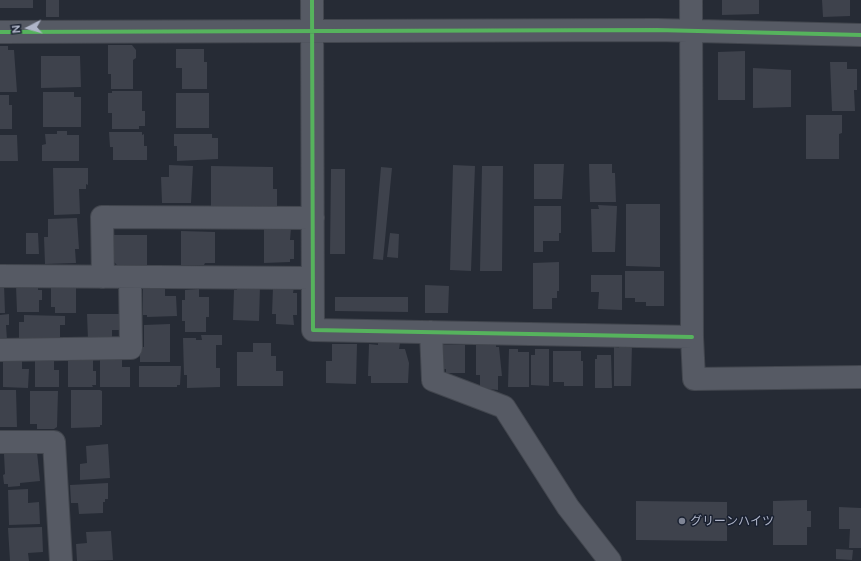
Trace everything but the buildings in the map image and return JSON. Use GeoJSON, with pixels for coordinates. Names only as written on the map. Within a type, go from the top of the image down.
{"type":"FeatureCollection","features":[{"type":"Feature","properties":{"kind":"street"},"geometry":{"type":"LineString","coordinates":[[312,0],[313,330],[692,337]]}},
{"type":"Feature","properties":{"kind":"street"},"geometry":{"type":"LineString","coordinates":[[691,0],[692,337],[694,379],[861,377]]}},
{"type":"Feature","properties":{"kind":"street"},"geometry":{"type":"LineString","coordinates":[[0,32],[691,30],[861,35]]}},
{"type":"Feature","properties":{"kind":"street"},"geometry":{"type":"LineString","coordinates":[[103,277],[102,217],[313,218]]}},
{"type":"Feature","properties":{"kind":"street"},"geometry":{"type":"LineString","coordinates":[[0,276],[312,278]]}},
{"type":"Feature","properties":{"kind":"street"},"geometry":{"type":"LineString","coordinates":[[0,350],[131,348],[130,277]]}},
{"type":"Feature","properties":{"kind":"street"},"geometry":{"type":"LineString","coordinates":[[431,332],[432,380],[504,407],[568,507],[610,561]]}},
{"type":"Feature","properties":{"kind":"street"},"geometry":{"type":"LineString","coordinates":[[0,442],[54,442],[61,561]]}},
{"type":"Feature","properties":{"kind":"cycle path"},"geometry":{"type":"LineString","coordinates":[[312,0],[313,330],[692,337]]}},
{"type":"Feature","properties":{"kind":"cycle path"},"geometry":{"type":"LineString","coordinates":[[0,32],[657,30],[861,35]]}},
{"type":"Feature","properties":{"kind":"place","name":"グリーンハイツ"},"geometry":{"type":"Point","coordinates":[682,521]}}]}
